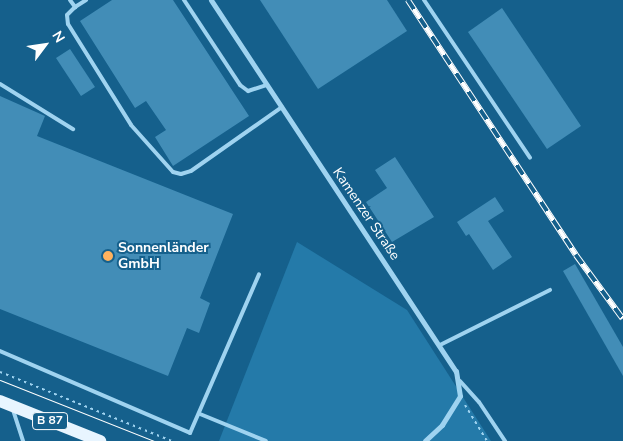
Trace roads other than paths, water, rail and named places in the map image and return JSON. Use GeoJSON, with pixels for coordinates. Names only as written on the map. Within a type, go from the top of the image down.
{"type":"FeatureCollection","features":[{"type":"Feature","properties":{"kind":"main road","name":"B 87"},"geometry":{"type":"LineString","coordinates":[[6,403],[100,441]]}},
{"type":"Feature","properties":{"kind":"street","name":"Kamenzer Straße"},"geometry":{"type":"LineString","coordinates":[[211,0],[440,345],[460,381],[460,396],[442,425],[425,441]]}},
{"type":"Feature","properties":{"kind":"lane"},"geometry":{"type":"LineString","coordinates":[[70,0],[75,7]]}},
{"type":"Feature","properties":{"kind":"lane"},"geometry":{"type":"LineString","coordinates":[[86,0],[67,15],[68,24],[131,125],[173,172],[181,174],[199,166],[282,107]]}},
{"type":"Feature","properties":{"kind":"lane"},"geometry":{"type":"LineString","coordinates":[[184,0],[240,85],[248,91],[267,85]]}},
{"type":"Feature","properties":{"kind":"lane"},"geometry":{"type":"LineString","coordinates":[[424,0],[530,158]]}},
{"type":"Feature","properties":{"kind":"lane"},"geometry":{"type":"LineString","coordinates":[[0,84],[73,129]]}},
{"type":"Feature","properties":{"kind":"lane"},"geometry":{"type":"LineString","coordinates":[[0,351],[190,433],[200,414],[259,274]]}},
{"type":"Feature","properties":{"kind":"lane"},"geometry":{"type":"LineString","coordinates":[[440,345],[550,290]]}},
{"type":"Feature","properties":{"kind":"lane"},"geometry":{"type":"LineString","coordinates":[[460,381],[479,402],[505,441]]}},
{"type":"Feature","properties":{"kind":"lane"},"geometry":{"type":"LineString","coordinates":[[6,403],[23,441]]}},
{"type":"Feature","properties":{"kind":"lane"},"geometry":{"type":"LineString","coordinates":[[200,414],[266,441]]}},
{"type":"Feature","properties":{"kind":"tram line"},"geometry":{"type":"LineString","coordinates":[[0,380],[154,441]]}},
{"type":"Feature","properties":{"kind":"railway"},"geometry":{"type":"LineString","coordinates":[[408,0],[576,255],[623,319]]}},
{"type":"Feature","properties":{"kind":"place","name":"Sonnenländer GmbH"},"geometry":{"type":"Point","coordinates":[108,256]}}]}
